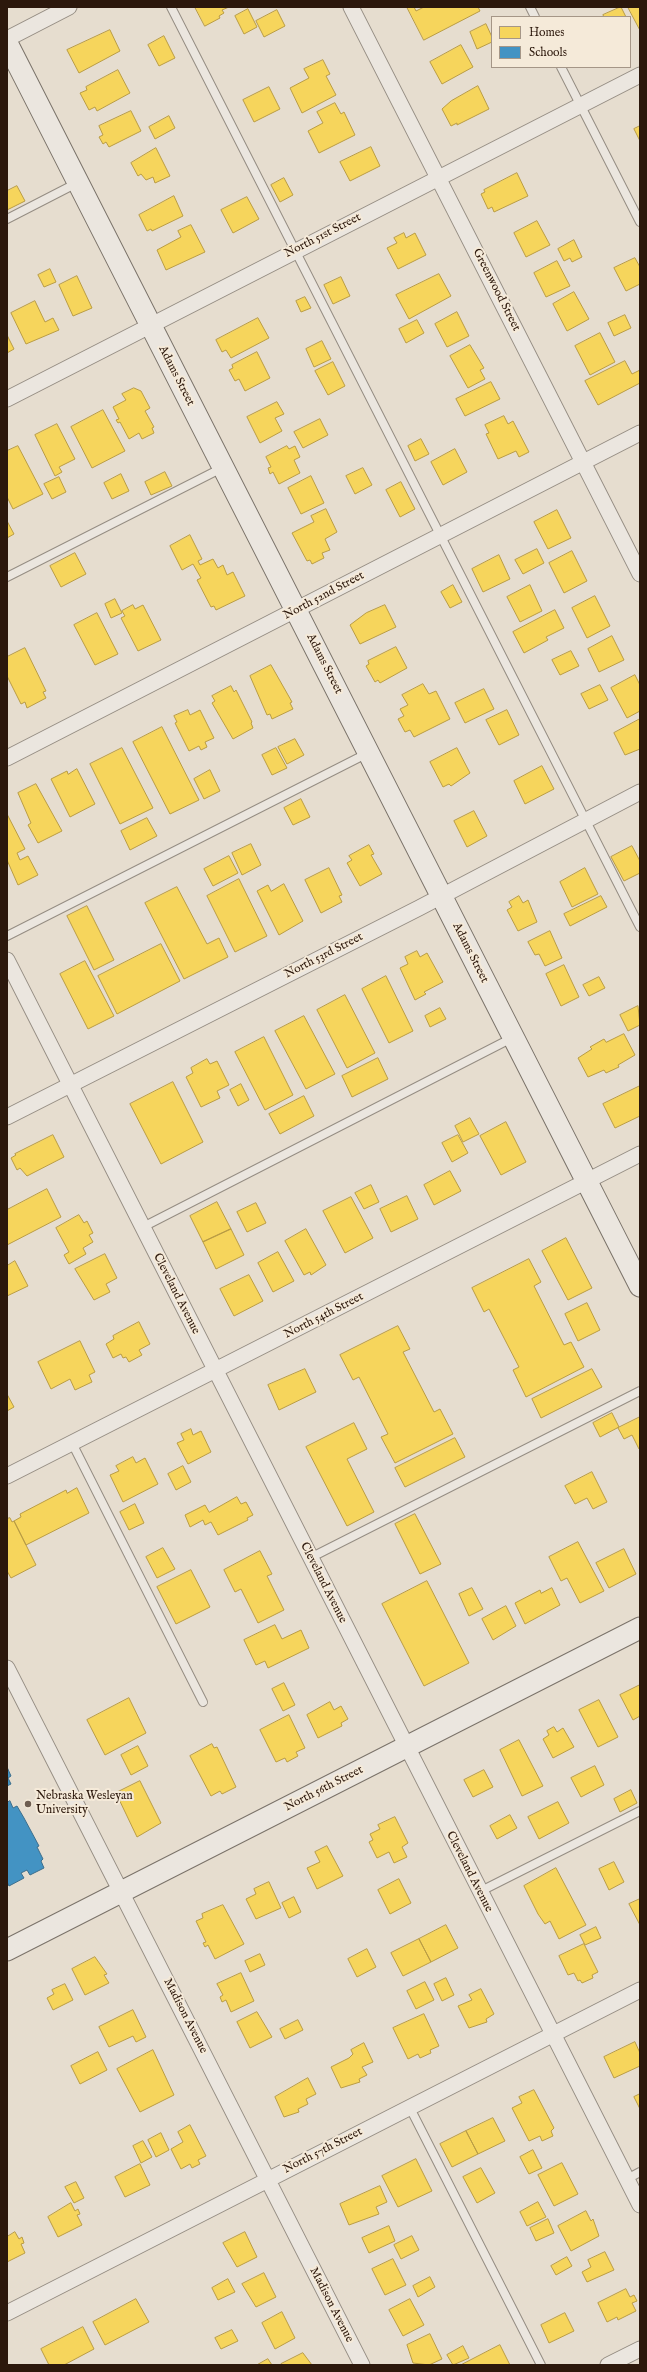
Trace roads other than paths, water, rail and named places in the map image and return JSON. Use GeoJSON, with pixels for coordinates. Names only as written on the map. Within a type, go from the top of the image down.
{"type":"FeatureCollection","features":[{"type":"Feature","properties":{"kind":"main road","name":"Adams Street"},"geometry":{"type":"LineString","coordinates":[[7,43],[640,1286]]}},
{"type":"Feature","properties":{"kind":"main road","name":"North 56th Street"},"geometry":{"type":"LineString","coordinates":[[7,1950],[640,1628]]}},
{"type":"Feature","properties":{"kind":"street"},"geometry":{"type":"LineString","coordinates":[[7,39],[69,7]]}},
{"type":"Feature","properties":{"kind":"street","name":"Greenwood Street"},"geometry":{"type":"LineString","coordinates":[[351,7],[640,574]]}},
{"type":"Feature","properties":{"kind":"street","name":"North 51st Street"},"geometry":{"type":"LineString","coordinates":[[7,399],[295,250],[640,75]]}},
{"type":"Feature","properties":{"kind":"street","name":"North 52nd Street"},"geometry":{"type":"LineString","coordinates":[[7,758],[296,611],[440,535],[640,433]]}},
{"type":"Feature","properties":{"kind":"street","name":"North 53rd Street"},"geometry":{"type":"LineString","coordinates":[[7,1117],[441,896],[640,792]]}},
{"type":"Feature","properties":{"kind":"street","name":"Cleveland Avenue"},"geometry":{"type":"LineString","coordinates":[[7,960],[479,1892],[553,2035],[633,2175],[640,2205]]}},
{"type":"Feature","properties":{"kind":"street","name":"North 54th Street"},"geometry":{"type":"LineString","coordinates":[[7,1476],[640,1154]]}},
{"type":"Feature","properties":{"kind":"street","name":"Madison Avenue"},"geometry":{"type":"LineString","coordinates":[[7,1668],[362,2365]]}},
{"type":"Feature","properties":{"kind":"street","name":"North 57th Street"},"geometry":{"type":"LineString","coordinates":[[7,2313],[640,1990]]}},
{"type":"Feature","properties":{"kind":"street"},"geometry":{"type":"LineString","coordinates":[[608,2365],[640,2349]]}},
{"type":"Feature","properties":{"kind":"lane"},"geometry":{"type":"LineString","coordinates":[[171,7],[640,927]]}},
{"type":"Feature","properties":{"kind":"lane"},"geometry":{"type":"LineString","coordinates":[[530,7],[534,16]]}},
{"type":"Feature","properties":{"kind":"lane"},"geometry":{"type":"LineString","coordinates":[[562,68],[640,222]]}},
{"type":"Feature","properties":{"kind":"lane"},"geometry":{"type":"LineString","coordinates":[[7,219],[77,183]]}},
{"type":"Feature","properties":{"kind":"lane"},"geometry":{"type":"LineString","coordinates":[[7,577],[223,468]]}},
{"type":"Feature","properties":{"kind":"lane"},"geometry":{"type":"LineString","coordinates":[[7,936],[368,752]]}},
{"type":"Feature","properties":{"kind":"lane"},"geometry":{"type":"LineString","coordinates":[[143,1227],[513,1037]]}},
{"type":"Feature","properties":{"kind":"lane"},"geometry":{"type":"LineString","coordinates":[[310,1558],[640,1391]]}},
{"type":"Feature","properties":{"kind":"lane"},"geometry":{"type":"LineString","coordinates":[[72,1443],[203,1702]]}},
{"type":"Feature","properties":{"kind":"lane"},"geometry":{"type":"LineString","coordinates":[[479,1892],[640,1811]]}},
{"type":"Feature","properties":{"kind":"lane"},"geometry":{"type":"LineString","coordinates":[[410,2108],[541,2365]]}},
{"type":"Feature","properties":{"kind":"place","name":"Nebraska Wesleyan University"},"geometry":{"type":"Point","coordinates":[28,1804]}}]}
